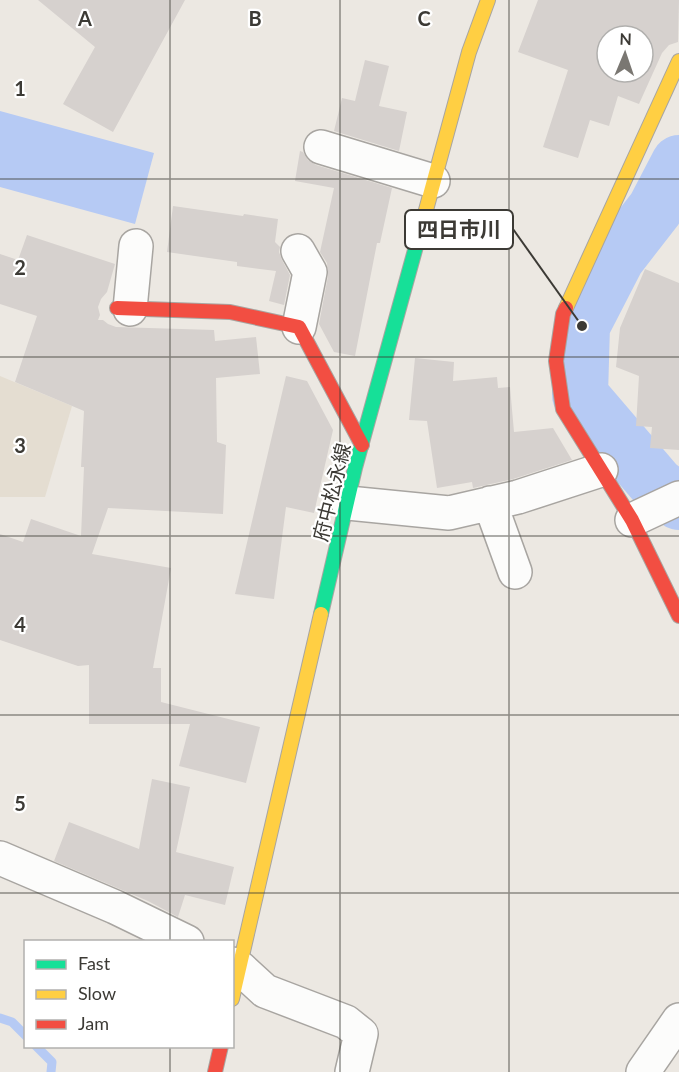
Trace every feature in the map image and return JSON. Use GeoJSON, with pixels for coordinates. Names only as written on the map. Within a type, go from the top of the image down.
{"type":"FeatureCollection","features":[{"type":"Feature","properties":{"kind":"main road","name":"府中松永線"},"geometry":{"type":"LineString","coordinates":[[234,982],[236,966],[362,445],[469,52],[489,0]]}},
{"type":"Feature","properties":{"kind":"main road"},"geometry":{"type":"LineString","coordinates":[[679,61],[563,314],[556,361],[563,409],[601,470],[656,509],[679,616]]}},
{"type":"Feature","properties":{"kind":"main road"},"geometry":{"type":"LineString","coordinates":[[123,309],[230,312],[299,327],[362,445]]}},
{"type":"Feature","properties":{"kind":"main road"},"geometry":{"type":"LineString","coordinates":[[215,1072],[221,1048]]}},
{"type":"Feature","properties":{"kind":"street"},"geometry":{"type":"LineString","coordinates":[[321,147],[434,181]]}},
{"type":"Feature","properties":{"kind":"street"},"geometry":{"type":"LineString","coordinates":[[123,309],[136,246]]}},
{"type":"Feature","properties":{"kind":"street"},"geometry":{"type":"LineString","coordinates":[[298,251],[310,272],[299,327]]}},
{"type":"Feature","properties":{"kind":"street"},"geometry":{"type":"LineString","coordinates":[[348,503],[449,513],[518,497],[601,470]]}},
{"type":"Feature","properties":{"kind":"street"},"geometry":{"type":"LineString","coordinates":[[490,503],[514,572]]}},
{"type":"Feature","properties":{"kind":"street"},"geometry":{"type":"LineString","coordinates":[[0,858],[115,907],[183,940]]}},
{"type":"Feature","properties":{"kind":"street"},"geometry":{"type":"LineString","coordinates":[[236,966],[265,991],[346,1022],[361,1034],[352,1072]]}},
{"type":"Feature","properties":{"kind":"street"},"geometry":{"type":"LineString","coordinates":[[643,1072],[679,1020]]}},
{"type":"Feature","properties":{"kind":"shaded area"},"geometry":{"type":"Polygon","coordinates":[[[0,376],[72,406],[45,497],[0,497],[0,376]]]}},
{"type":"Feature","properties":{"kind":"water"},"geometry":{"type":"Polygon","coordinates":[[[0,111],[154,153],[135,224],[0,187],[0,111]]]}},
{"type":"Feature","properties":{"kind":"building"},"geometry":{"type":"Polygon","coordinates":[[[38,0],[185,0],[113,132],[63,104],[95,47],[38,0]]]}},
{"type":"Feature","properties":{"kind":"building"},"geometry":{"type":"Polygon","coordinates":[[[538,0],[679,0],[678,42],[669,45],[662,53],[655,69],[655,24],[595,24],[595,84],[648,84],[639,104],[618,96],[609,126],[590,120],[578,158],[543,147],[568,70],[518,52],[538,0]]]}},
{"type":"Feature","properties":{"kind":"building"},"geometry":{"type":"Polygon","coordinates":[[[365,60],[389,66],[379,106],[407,112],[399,151],[334,131],[342,98],[355,101],[365,60]]]}},
{"type":"Feature","properties":{"kind":"building"},"geometry":{"type":"Polygon","coordinates":[[[300,151],[316,165],[392,188],[380,243],[377,243],[355,356],[334,352],[319,324],[328,276],[327,263],[320,252],[334,188],[295,181],[300,151]]]}},
{"type":"Feature","properties":{"kind":"building"},"geometry":{"type":"Polygon","coordinates":[[[173,206],[278,219],[275,242],[280,247],[279,252],[290,275],[284,305],[269,301],[276,271],[237,266],[237,262],[167,252],[173,206]]]}},
{"type":"Feature","properties":{"kind":"building"},"geometry":{"type":"Polygon","coordinates":[[[27,235],[115,264],[107,292],[98,307],[100,315],[98,320],[103,320],[116,327],[214,330],[215,341],[256,337],[260,374],[216,378],[217,442],[226,445],[223,514],[108,508],[92,554],[171,568],[153,668],[161,668],[161,702],[260,727],[246,783],[179,766],[190,724],[89,724],[89,665],[78,666],[0,640],[0,534],[23,542],[31,519],[81,536],[84,411],[15,382],[37,316],[0,304],[0,254],[18,260],[27,235]]]}},
{"type":"Feature","properties":{"kind":"building"},"geometry":{"type":"Polygon","coordinates":[[[645,269],[679,283],[679,450],[650,448],[652,427],[636,426],[639,376],[616,367],[620,328],[645,269]]]}},
{"type":"Feature","properties":{"kind":"building"},"geometry":{"type":"Polygon","coordinates":[[[415,358],[454,362],[453,381],[497,377],[498,388],[510,387],[514,432],[553,428],[572,460],[513,479],[473,488],[472,482],[437,488],[427,421],[409,420],[415,358]]]}},
{"type":"Feature","properties":{"kind":"building"},"geometry":{"type":"Polygon","coordinates":[[[286,376],[307,381],[333,430],[314,513],[286,507],[274,599],[235,594],[286,376]]]}},
{"type":"Feature","properties":{"kind":"building"},"geometry":{"type":"Polygon","coordinates":[[[152,779],[190,787],[176,852],[234,867],[225,905],[185,895],[178,917],[148,901],[54,861],[69,822],[139,849],[152,779]]]}},
{"type":"Feature","properties":{"kind":"waterway"},"geometry":{"type":"LineString","coordinates":[[679,163],[655,209],[617,258],[582,326],[580,395],[657,485],[679,502]]}},
{"type":"Feature","properties":{"kind":"waterway"},"geometry":{"type":"LineString","coordinates":[[0,1018],[12,1022],[24,1034]]}},
{"type":"Feature","properties":{"kind":"waterway"},"geometry":{"type":"LineString","coordinates":[[38,1048],[52,1062],[51,1072]]}},
{"type":"Feature","properties":{"kind":"traffic: fast"},"geometry":{"type":"LineString","coordinates":[[321,614],[355,468],[423,221]]}},
{"type":"Feature","properties":{"kind":"traffic: slow"},"geometry":{"type":"LineString","coordinates":[[423,221],[469,52],[488,0]]}},
{"type":"Feature","properties":{"kind":"traffic: slow"},"geometry":{"type":"LineString","coordinates":[[566,308],[679,61]]}},
{"type":"Feature","properties":{"kind":"traffic: slow"},"geometry":{"type":"LineString","coordinates":[[234,990],[321,614]]}},
{"type":"Feature","properties":{"kind":"traffic: jam"},"geometry":{"type":"LineString","coordinates":[[117,308],[230,312],[299,327],[362,445]]}},
{"type":"Feature","properties":{"kind":"traffic: jam"},"geometry":{"type":"LineString","coordinates":[[566,308],[563,314],[556,361],[563,409],[632,520],[679,616]]}},
{"type":"Feature","properties":{"kind":"traffic: jam"},"geometry":{"type":"LineString","coordinates":[[215,1072],[221,1048]]}},
{"type":"Feature","properties":{"kind":"place","name":"四日市川"},"geometry":{"type":"Point","coordinates":[582,326]}}]}
